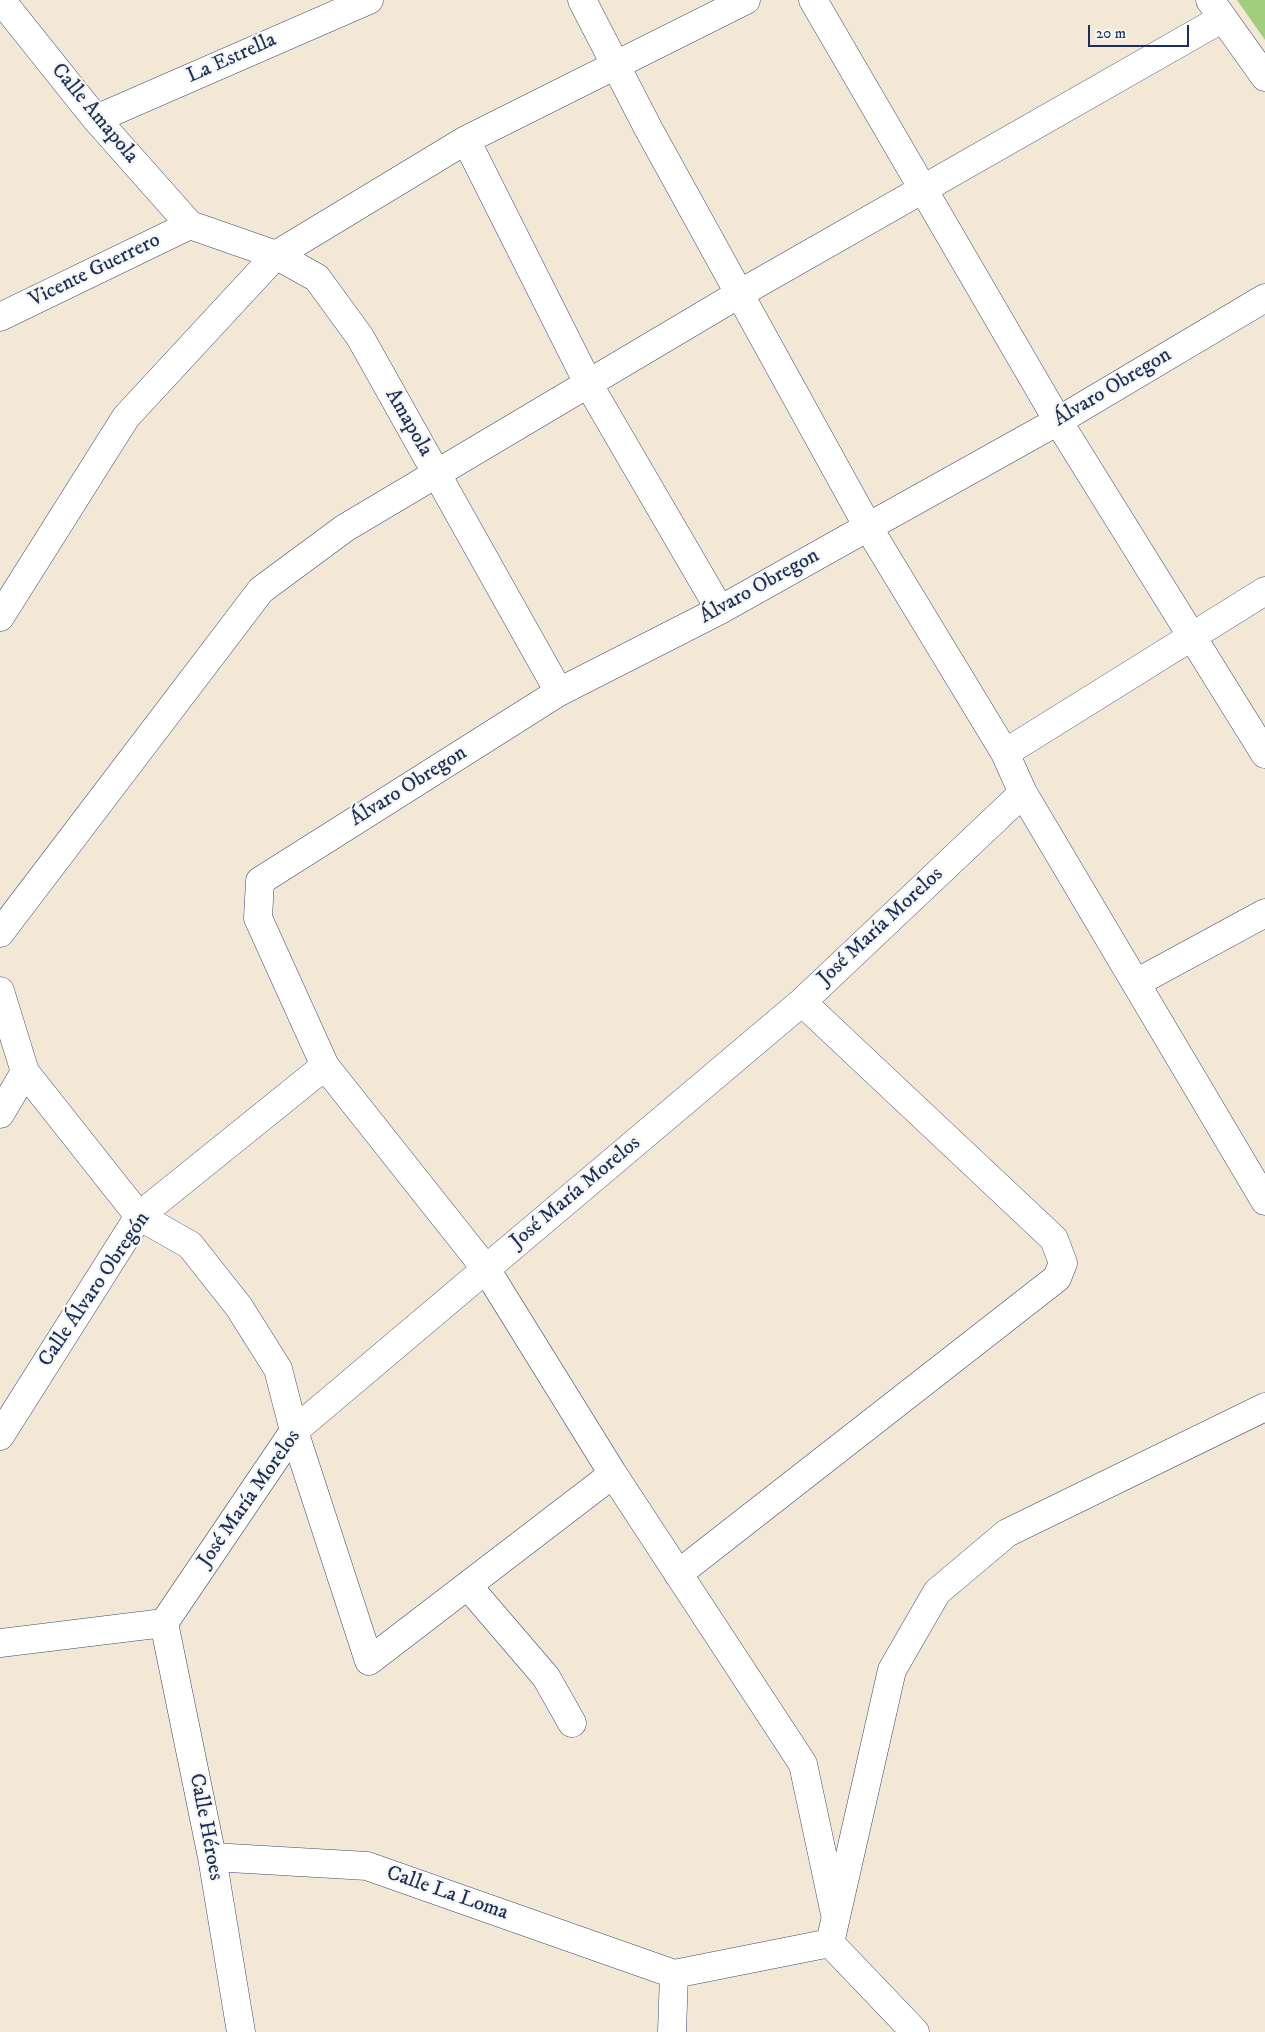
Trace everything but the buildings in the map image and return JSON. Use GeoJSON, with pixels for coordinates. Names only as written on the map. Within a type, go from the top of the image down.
{"type":"FeatureCollection","features":[{"type":"Feature","properties":{"kind":"street","name":"Calle Amapola"},"geometry":{"type":"LineString","coordinates":[[1,0],[96,119],[190,225]]}},
{"type":"Feature","properties":{"kind":"street"},"geometry":{"type":"LineString","coordinates":[[582,0],[615,64],[868,527],[1005,754],[1023,793],[1265,1201]]}},
{"type":"Feature","properties":{"kind":"street"},"geometry":{"type":"LineString","coordinates":[[0,618],[126,417],[276,255],[466,140],[746,0]]}},
{"type":"Feature","properties":{"kind":"street"},"geometry":{"type":"LineString","coordinates":[[813,0],[1058,421],[1265,754]]}},
{"type":"Feature","properties":{"kind":"street","name":"La Estrella"},"geometry":{"type":"LineString","coordinates":[[96,119],[350,3]]}},
{"type":"Feature","properties":{"kind":"street"},"geometry":{"type":"LineString","coordinates":[[0,932],[261,590],[345,528],[438,475],[740,294],[923,189],[1217,9],[1265,77]]}},
{"type":"Feature","properties":{"kind":"street"},"geometry":{"type":"LineString","coordinates":[[466,140],[589,385],[720,610]]}},
{"type":"Feature","properties":{"kind":"street","name":"Amapola"},"geometry":{"type":"LineString","coordinates":[[190,225],[276,255],[317,278],[360,338],[559,692]]}},
{"type":"Feature","properties":{"kind":"street","name":"Vicente Guerrero"},"geometry":{"type":"LineString","coordinates":[[0,317],[190,225]]}},
{"type":"Feature","properties":{"kind":"street","name":"Álvaro Obregon"},"geometry":{"type":"LineString","coordinates":[[324,1066],[258,918],[260,881],[559,692],[720,610],[1058,421],[1265,298]]}},
{"type":"Feature","properties":{"kind":"street"},"geometry":{"type":"LineString","coordinates":[[1005,754],[1265,591]]}},
{"type":"Feature","properties":{"kind":"street","name":"José María Morelos"},"geometry":{"type":"LineString","coordinates":[[164,1623],[294,1432],[802,1002],[1023,793]]}},
{"type":"Feature","properties":{"kind":"street"},"geometry":{"type":"LineString","coordinates":[[1136,983],[1265,913]]}},
{"type":"Feature","properties":{"kind":"street"},"geometry":{"type":"LineString","coordinates":[[0,991],[25,1072],[139,1216],[190,1245],[239,1307],[278,1368],[294,1432],[369,1661],[613,1474]]}},
{"type":"Feature","properties":{"kind":"street"},"geometry":{"type":"LineString","coordinates":[[678,1574],[1057,1278],[1063,1263],[1054,1239],[802,1002]]}},
{"type":"Feature","properties":{"kind":"street"},"geometry":{"type":"LineString","coordinates":[[324,1066],[486,1269],[613,1474],[803,1764],[835,1914]]}},
{"type":"Feature","properties":{"kind":"street","name":"Calle Álvaro Obregón"},"geometry":{"type":"LineString","coordinates":[[0,1436],[139,1216],[324,1066]]}},
{"type":"Feature","properties":{"kind":"street"},"geometry":{"type":"LineString","coordinates":[[0,1114],[25,1072]]}},
{"type":"Feature","properties":{"kind":"street"},"geometry":{"type":"LineString","coordinates":[[830,1942],[892,1670],[937,1592],[1007,1533],[1265,1407]]}},
{"type":"Feature","properties":{"kind":"street"},"geometry":{"type":"LineString","coordinates":[[468,1586],[546,1677],[572,1723]]}},
{"type":"Feature","properties":{"kind":"street"},"geometry":{"type":"LineString","coordinates":[[0,1643],[164,1623]]}},
{"type":"Feature","properties":{"kind":"street","name":"Calle Héroes"},"geometry":{"type":"LineString","coordinates":[[164,1623],[212,1857],[241,2032]]}},
{"type":"Feature","properties":{"kind":"street","name":"Calle La Loma"},"geometry":{"type":"LineString","coordinates":[[212,1857],[367,1866],[674,1974]]}},
{"type":"Feature","properties":{"kind":"street"},"geometry":{"type":"LineString","coordinates":[[672,2032],[674,1974],[830,1942]]}},
{"type":"Feature","properties":{"kind":"street"},"geometry":{"type":"LineString","coordinates":[[830,1942],[915,2032]]}},
{"type":"Feature","properties":{"kind":"green space"},"geometry":{"type":"Polygon","coordinates":[[[1237,0],[1265,0],[1265,40],[1237,0]]]}}]}
